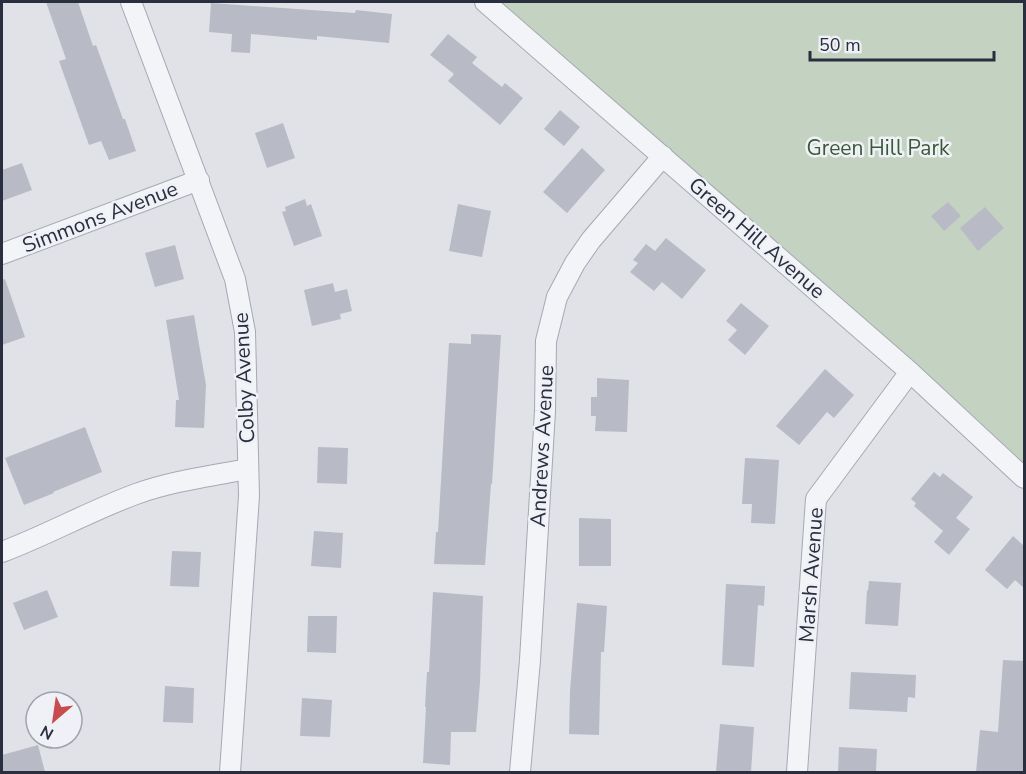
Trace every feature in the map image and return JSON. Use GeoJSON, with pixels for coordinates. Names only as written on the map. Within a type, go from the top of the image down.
{"type":"FeatureCollection","features":[{"type":"Feature","properties":{"kind":"street","name":"Colby Avenue"},"geometry":{"type":"LineString","coordinates":[[131,2],[235,279],[246,332],[248,506],[230,772]]}},
{"type":"Feature","properties":{"kind":"street","name":"Green Hill Avenue"},"geometry":{"type":"LineString","coordinates":[[485,2],[910,372],[1024,478]]}},
{"type":"Feature","properties":{"kind":"street","name":"Andrews Avenue"},"geometry":{"type":"LineString","coordinates":[[520,772],[530,660],[545,411],[546,341],[557,297],[575,263],[591,240],[663,156]]}},
{"type":"Feature","properties":{"kind":"street","name":"Simmons Avenue"},"geometry":{"type":"LineString","coordinates":[[2,254],[198,180]]}},
{"type":"Feature","properties":{"kind":"street","name":"Marsh Avenue"},"geometry":{"type":"LineString","coordinates":[[797,772],[816,499],[910,372]]}},
{"type":"Feature","properties":{"kind":"street"},"geometry":{"type":"LineString","coordinates":[[2,552],[139,493],[175,483],[248,469]]}},
{"type":"Feature","properties":{"kind":"green space","name":"Green Hill Park"},"geometry":{"type":"Polygon","coordinates":[[[485,2],[1024,2],[1024,478],[485,2]]]}},
{"type":"Feature","properties":{"kind":"building"},"geometry":{"type":"Polygon","coordinates":[[[46,2],[78,2],[93,46],[96,45],[136,151],[109,160],[101,141],[89,145],[59,61],[66,59],[46,2]]]}},
{"type":"Feature","properties":{"kind":"building"},"geometry":{"type":"Polygon","coordinates":[[[211,3],[355,13],[356,10],[392,14],[389,43],[317,36],[317,40],[251,34],[250,53],[231,52],[232,34],[209,32],[211,3]]]}},
{"type":"Feature","properties":{"kind":"building"},"geometry":{"type":"Polygon","coordinates":[[[448,34],[477,57],[472,63],[502,87],[505,83],[523,98],[500,125],[448,81],[454,74],[430,55],[448,34]]]}},
{"type":"Feature","properties":{"kind":"building"},"geometry":{"type":"Polygon","coordinates":[[[560,110],[580,127],[564,146],[544,129],[560,110]]]}},
{"type":"Feature","properties":{"kind":"building"},"geometry":{"type":"Polygon","coordinates":[[[283,123],[295,158],[267,168],[255,133],[283,123]]]}},
{"type":"Feature","properties":{"kind":"building"},"geometry":{"type":"Polygon","coordinates":[[[582,148],[605,170],[567,213],[543,192],[582,148]]]}},
{"type":"Feature","properties":{"kind":"building"},"geometry":{"type":"Polygon","coordinates":[[[22,163],[32,190],[2,201],[2,170],[22,163]]]}},
{"type":"Feature","properties":{"kind":"building"},"geometry":{"type":"Polygon","coordinates":[[[305,199],[307,206],[311,204],[322,236],[294,246],[282,212],[286,211],[285,207],[305,199]]]}},
{"type":"Feature","properties":{"kind":"building"},"geometry":{"type":"Polygon","coordinates":[[[948,202],[961,216],[944,231],[931,216],[948,202]]]}},
{"type":"Feature","properties":{"kind":"building"},"geometry":{"type":"Polygon","coordinates":[[[458,204],[491,211],[482,257],[449,251],[458,204]]]}},
{"type":"Feature","properties":{"kind":"building"},"geometry":{"type":"Polygon","coordinates":[[[985,207],[1004,228],[978,251],[960,228],[985,207]]]}},
{"type":"Feature","properties":{"kind":"building"},"geometry":{"type":"Polygon","coordinates":[[[666,238],[706,270],[682,299],[662,282],[654,291],[630,272],[638,263],[633,260],[646,244],[655,251],[666,238]]]}},
{"type":"Feature","properties":{"kind":"building"},"geometry":{"type":"Polygon","coordinates":[[[175,245],[184,279],[155,287],[145,253],[175,245]]]}},
{"type":"Feature","properties":{"kind":"building"},"geometry":{"type":"Polygon","coordinates":[[[5,279],[25,337],[2,345],[2,280],[5,279]]]}},
{"type":"Feature","properties":{"kind":"building"},"geometry":{"type":"Polygon","coordinates":[[[333,283],[335,292],[347,289],[352,311],[340,314],[341,319],[312,326],[304,290],[333,283]]]}},
{"type":"Feature","properties":{"kind":"building"},"geometry":{"type":"Polygon","coordinates":[[[741,303],[769,326],[745,355],[728,340],[737,330],[726,321],[741,303]]]}},
{"type":"Feature","properties":{"kind":"building"},"geometry":{"type":"Polygon","coordinates":[[[194,315],[206,385],[204,428],[175,427],[176,400],[179,400],[166,320],[194,315]]]}},
{"type":"Feature","properties":{"kind":"building"},"geometry":{"type":"Polygon","coordinates":[[[471,334],[501,335],[485,565],[434,564],[436,532],[438,532],[449,343],[471,344],[471,334]]]}},
{"type":"Feature","properties":{"kind":"building"},"geometry":{"type":"Polygon","coordinates":[[[825,369],[854,395],[834,418],[827,412],[799,445],[776,426],[825,369]]]}},
{"type":"Feature","properties":{"kind":"building"},"geometry":{"type":"Polygon","coordinates":[[[597,378],[629,380],[627,432],[595,431],[596,416],[591,416],[591,397],[597,397],[597,378]]]}},
{"type":"Feature","properties":{"kind":"building"},"geometry":{"type":"Polygon","coordinates":[[[85,427],[102,472],[24,505],[5,458],[85,427]]]}},
{"type":"Feature","properties":{"kind":"building"},"geometry":{"type":"Polygon","coordinates":[[[318,447],[348,448],[347,484],[317,483],[318,447]]]}},
{"type":"Feature","properties":{"kind":"building"},"geometry":{"type":"Polygon","coordinates":[[[745,458],[779,460],[775,524],[751,523],[752,504],[742,504],[745,458]]]}},
{"type":"Feature","properties":{"kind":"building"},"geometry":{"type":"Polygon","coordinates":[[[934,472],[940,477],[943,473],[973,497],[956,518],[970,529],[949,555],[934,542],[943,531],[914,506],[916,503],[911,499],[934,472]]]}},
{"type":"Feature","properties":{"kind":"building"},"geometry":{"type":"Polygon","coordinates":[[[579,518],[611,519],[611,566],[579,566],[579,518]]]}},
{"type":"Feature","properties":{"kind":"building"},"geometry":{"type":"Polygon","coordinates":[[[314,531],[343,533],[341,568],[311,566],[314,531]]]}},
{"type":"Feature","properties":{"kind":"building"},"geometry":{"type":"Polygon","coordinates":[[[1013,536],[1024,546],[1024,588],[1015,580],[1007,589],[985,570],[1013,536]]]}},
{"type":"Feature","properties":{"kind":"building"},"geometry":{"type":"Polygon","coordinates":[[[172,551],[201,552],[199,587],[170,586],[172,551]]]}},
{"type":"Feature","properties":{"kind":"building"},"geometry":{"type":"Polygon","coordinates":[[[869,581],[901,583],[898,626],[865,624],[869,581]]]}},
{"type":"Feature","properties":{"kind":"building"},"geometry":{"type":"Polygon","coordinates":[[[726,584],[765,586],[764,606],[758,605],[754,667],[722,665],[726,584]]]}},
{"type":"Feature","properties":{"kind":"building"},"geometry":{"type":"Polygon","coordinates":[[[47,590],[58,617],[24,630],[13,603],[47,590]]]}},
{"type":"Feature","properties":{"kind":"building"},"geometry":{"type":"Polygon","coordinates":[[[433,592],[483,596],[476,732],[451,732],[450,765],[423,763],[433,592]]]}},
{"type":"Feature","properties":{"kind":"building"},"geometry":{"type":"Polygon","coordinates":[[[577,603],[607,606],[604,652],[601,652],[599,735],[569,734],[577,603]]]}},
{"type":"Feature","properties":{"kind":"building"},"geometry":{"type":"Polygon","coordinates":[[[308,616],[337,616],[336,653],[307,652],[308,616]]]}},
{"type":"Feature","properties":{"kind":"building"},"geometry":{"type":"Polygon","coordinates":[[[1003,660],[1024,661],[1024,772],[976,772],[980,730],[998,732],[1003,660]]]}},
{"type":"Feature","properties":{"kind":"building"},"geometry":{"type":"Polygon","coordinates":[[[851,672],[916,675],[915,698],[908,697],[907,712],[849,709],[851,672]]]}},
{"type":"Feature","properties":{"kind":"building"},"geometry":{"type":"Polygon","coordinates":[[[165,686],[194,688],[193,723],[163,722],[165,686]]]}},
{"type":"Feature","properties":{"kind":"building"},"geometry":{"type":"Polygon","coordinates":[[[302,698],[332,700],[330,737],[300,736],[302,698]]]}},
{"type":"Feature","properties":{"kind":"building"},"geometry":{"type":"Polygon","coordinates":[[[720,724],[754,727],[751,772],[716,772],[720,724]]]}},
{"type":"Feature","properties":{"kind":"building"},"geometry":{"type":"Polygon","coordinates":[[[839,747],[877,749],[876,772],[838,772],[839,747]]]}},
{"type":"Feature","properties":{"kind":"building"},"geometry":{"type":"Polygon","coordinates":[[[24,749],[39,750],[45,772],[2,772],[2,755],[24,749]]]}}]}
